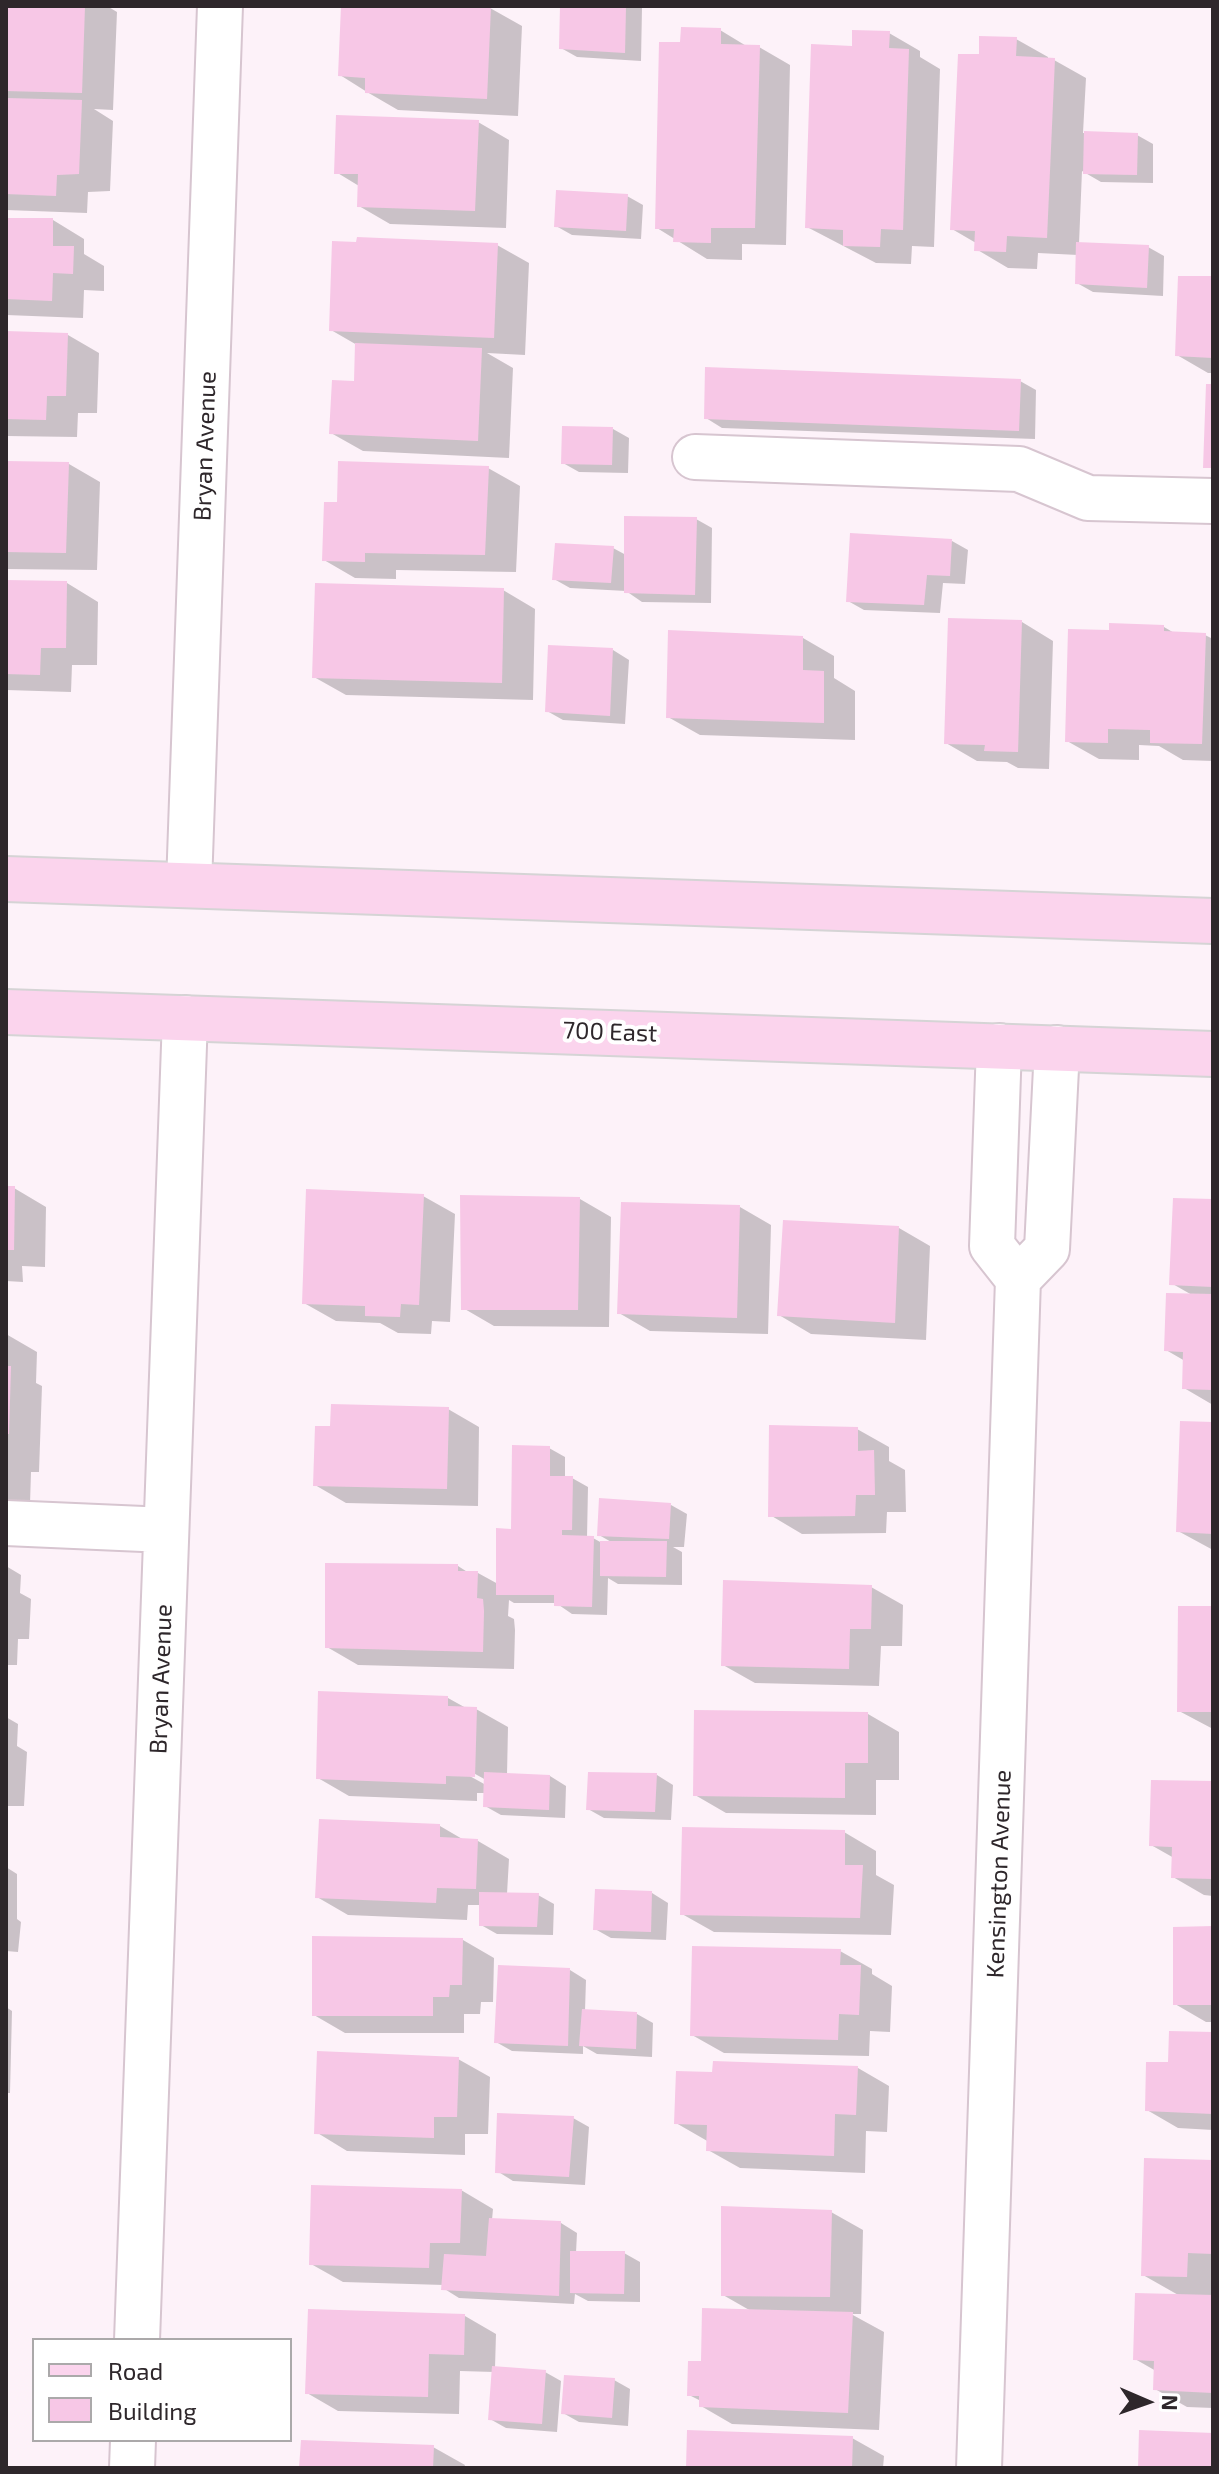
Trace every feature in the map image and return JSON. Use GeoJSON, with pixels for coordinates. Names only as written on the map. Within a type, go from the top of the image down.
{"type":"FeatureCollection","features":[{"type":"Feature","properties":{"kind":"main road"},"geometry":{"type":"LineString","coordinates":[[6,879],[1213,921]]}},
{"type":"Feature","properties":{"kind":"main road","name":"700 East"},"geometry":{"type":"LineString","coordinates":[[6,1012],[1213,1054]]}},
{"type":"Feature","properties":{"kind":"street","name":"Bryan Avenue"},"geometry":{"type":"LineString","coordinates":[[189,885],[220,6]]}},
{"type":"Feature","properties":{"kind":"street"},"geometry":{"type":"LineString","coordinates":[[695,457],[1019,469],[1088,498],[1213,501]]}},
{"type":"Feature","properties":{"kind":"street","name":"Bryan Avenue"},"geometry":{"type":"LineString","coordinates":[[137,2338],[185,1018]]}},
{"type":"Feature","properties":{"kind":"street"},"geometry":{"type":"LineString","coordinates":[[999,1046],[992,1246],[1018,1279],[1047,1249],[1057,1048]]}},
{"type":"Feature","properties":{"kind":"street","name":"Kensington Avenue"},"geometry":{"type":"LineString","coordinates":[[979,2468],[1018,1279]]}},
{"type":"Feature","properties":{"kind":"street"},"geometry":{"type":"LineString","coordinates":[[6,1523],[166,1530]]}},
{"type":"Feature","properties":{"kind":"street"},"geometry":{"type":"LineString","coordinates":[[132,2468],[133,2442]]}},
{"type":"Feature","properties":{"kind":"building"},"geometry":{"type":"Polygon","coordinates":[[[6,6],[85,6],[82,93],[6,91],[6,6]]]}},
{"type":"Feature","properties":{"kind":"building"},"geometry":{"type":"Polygon","coordinates":[[[341,6],[491,6],[487,99],[365,93],[365,78],[338,76],[341,6]]]}},
{"type":"Feature","properties":{"kind":"building"},"geometry":{"type":"Polygon","coordinates":[[[560,6],[626,6],[625,53],[559,49],[560,6]]]}},
{"type":"Feature","properties":{"kind":"building"},"geometry":{"type":"Polygon","coordinates":[[[681,27],[721,28],[721,44],[760,45],[755,228],[711,228],[711,243],[673,242],[674,229],[655,229],[659,42],[680,42],[681,27]]]}},
{"type":"Feature","properties":{"kind":"building"},"geometry":{"type":"Polygon","coordinates":[[[852,30],[890,31],[889,48],[909,49],[903,230],[881,229],[880,247],[843,246],[843,230],[805,228],[811,44],[852,46],[852,30]]]}},
{"type":"Feature","properties":{"kind":"building"},"geometry":{"type":"Polygon","coordinates":[[[979,36],[1017,37],[1016,56],[1055,58],[1047,238],[1007,236],[1006,252],[974,251],[975,231],[950,230],[958,54],[979,54],[979,36]]]}},
{"type":"Feature","properties":{"kind":"building"},"geometry":{"type":"Polygon","coordinates":[[[6,98],[82,100],[79,174],[57,175],[56,196],[6,194],[6,98]]]}},
{"type":"Feature","properties":{"kind":"building"},"geometry":{"type":"Polygon","coordinates":[[[336,115],[479,120],[475,211],[357,207],[358,174],[334,174],[336,115]]]}},
{"type":"Feature","properties":{"kind":"building"},"geometry":{"type":"Polygon","coordinates":[[[1084,131],[1138,133],[1137,175],[1083,174],[1084,131]]]}},
{"type":"Feature","properties":{"kind":"building"},"geometry":{"type":"Polygon","coordinates":[[[556,190],[628,194],[626,231],[554,227],[556,190]]]}},
{"type":"Feature","properties":{"kind":"building"},"geometry":{"type":"Polygon","coordinates":[[[6,218],[53,218],[53,246],[74,246],[73,274],[53,273],[52,301],[6,299],[6,218]]]}},
{"type":"Feature","properties":{"kind":"building"},"geometry":{"type":"Polygon","coordinates":[[[357,237],[498,243],[494,338],[329,331],[332,241],[356,242],[357,237]]]}},
{"type":"Feature","properties":{"kind":"building"},"geometry":{"type":"Polygon","coordinates":[[[1076,242],[1149,245],[1147,288],[1075,284],[1076,242]]]}},
{"type":"Feature","properties":{"kind":"building"},"geometry":{"type":"Polygon","coordinates":[[[1178,276],[1213,276],[1213,358],[1175,356],[1178,276]]]}},
{"type":"Feature","properties":{"kind":"building"},"geometry":{"type":"Polygon","coordinates":[[[6,331],[68,333],[66,396],[47,396],[46,420],[6,419],[6,331]]]}},
{"type":"Feature","properties":{"kind":"building"},"geometry":{"type":"Polygon","coordinates":[[[355,343],[482,348],[478,441],[329,434],[332,380],[354,381],[355,343]]]}},
{"type":"Feature","properties":{"kind":"building"},"geometry":{"type":"Polygon","coordinates":[[[705,367],[1021,379],[1019,431],[704,419],[705,367]]]}},
{"type":"Feature","properties":{"kind":"building"},"geometry":{"type":"Polygon","coordinates":[[[1206,384],[1213,384],[1213,468],[1203,468],[1206,384]]]}},
{"type":"Feature","properties":{"kind":"building"},"geometry":{"type":"Polygon","coordinates":[[[562,426],[613,427],[612,465],[561,464],[562,426]]]}},
{"type":"Feature","properties":{"kind":"building"},"geometry":{"type":"Polygon","coordinates":[[[6,461],[69,462],[66,553],[6,552],[6,461]]]}},
{"type":"Feature","properties":{"kind":"building"},"geometry":{"type":"Polygon","coordinates":[[[338,461],[489,466],[485,555],[365,553],[365,562],[322,561],[324,502],[337,502],[338,461]]]}},
{"type":"Feature","properties":{"kind":"building"},"geometry":{"type":"Polygon","coordinates":[[[624,516],[697,517],[695,595],[624,593],[624,516]]]}},
{"type":"Feature","properties":{"kind":"building"},"geometry":{"type":"Polygon","coordinates":[[[850,533],[952,539],[950,576],[927,575],[924,605],[846,602],[850,533]]]}},
{"type":"Feature","properties":{"kind":"building"},"geometry":{"type":"Polygon","coordinates":[[[555,543],[614,546],[611,583],[552,580],[555,543]]]}},
{"type":"Feature","properties":{"kind":"building"},"geometry":{"type":"Polygon","coordinates":[[[6,580],[67,581],[66,648],[41,648],[40,675],[6,674],[6,580]]]}},
{"type":"Feature","properties":{"kind":"building"},"geometry":{"type":"Polygon","coordinates":[[[315,583],[504,588],[502,683],[312,678],[315,583]]]}},
{"type":"Feature","properties":{"kind":"building"},"geometry":{"type":"Polygon","coordinates":[[[948,618],[1022,620],[1018,752],[984,751],[985,745],[944,744],[948,618]]]}},
{"type":"Feature","properties":{"kind":"building"},"geometry":{"type":"Polygon","coordinates":[[[1109,623],[1164,625],[1164,631],[1206,633],[1202,744],[1150,743],[1150,730],[1108,729],[1108,743],[1065,742],[1068,629],[1109,630],[1109,623]]]}},
{"type":"Feature","properties":{"kind":"building"},"geometry":{"type":"Polygon","coordinates":[[[668,630],[803,636],[803,670],[824,671],[824,723],[666,718],[668,630]]]}},
{"type":"Feature","properties":{"kind":"building"},"geometry":{"type":"Polygon","coordinates":[[[548,645],[613,648],[610,716],[545,712],[548,645]]]}},
{"type":"Feature","properties":{"kind":"building"},"geometry":{"type":"Polygon","coordinates":[[[6,1186],[15,1186],[14,1250],[6,1250],[6,1186]]]}},
{"type":"Feature","properties":{"kind":"building"},"geometry":{"type":"Polygon","coordinates":[[[306,1189],[424,1194],[419,1305],[401,1304],[400,1317],[365,1316],[365,1306],[302,1304],[306,1189]]]}},
{"type":"Feature","properties":{"kind":"building"},"geometry":{"type":"Polygon","coordinates":[[[460,1195],[580,1197],[578,1310],[461,1310],[460,1195]]]}},
{"type":"Feature","properties":{"kind":"building"},"geometry":{"type":"Polygon","coordinates":[[[1173,1198],[1213,1199],[1213,1287],[1169,1285],[1173,1198]]]}},
{"type":"Feature","properties":{"kind":"building"},"geometry":{"type":"Polygon","coordinates":[[[621,1202],[740,1205],[737,1318],[617,1314],[621,1202]]]}},
{"type":"Feature","properties":{"kind":"building"},"geometry":{"type":"Polygon","coordinates":[[[783,1220],[899,1226],[895,1323],[777,1316],[783,1220]]]}},
{"type":"Feature","properties":{"kind":"building"},"geometry":{"type":"Polygon","coordinates":[[[1166,1293],[1213,1294],[1213,1390],[1182,1389],[1183,1352],[1164,1351],[1166,1293]]]}},
{"type":"Feature","properties":{"kind":"building"},"geometry":{"type":"Polygon","coordinates":[[[6,1366],[11,1366],[9,1434],[6,1434],[6,1366]]]}},
{"type":"Feature","properties":{"kind":"building"},"geometry":{"type":"Polygon","coordinates":[[[331,1404],[449,1407],[447,1489],[313,1486],[315,1426],[330,1426],[331,1404]]]}},
{"type":"Feature","properties":{"kind":"building"},"geometry":{"type":"Polygon","coordinates":[[[1180,1421],[1213,1422],[1213,1534],[1176,1532],[1180,1421]]]}},
{"type":"Feature","properties":{"kind":"building"},"geometry":{"type":"Polygon","coordinates":[[[769,1425],[858,1427],[858,1451],[874,1450],[875,1495],[856,1495],[855,1516],[768,1517],[769,1425]]]}},
{"type":"Feature","properties":{"kind":"building"},"geometry":{"type":"Polygon","coordinates":[[[512,1445],[550,1446],[550,1476],[573,1476],[572,1530],[562,1530],[562,1535],[594,1536],[592,1607],[554,1606],[554,1595],[496,1595],[496,1528],[511,1529],[512,1445]]]}},
{"type":"Feature","properties":{"kind":"building"},"geometry":{"type":"Polygon","coordinates":[[[599,1498],[671,1503],[669,1539],[597,1536],[599,1498]]]}},
{"type":"Feature","properties":{"kind":"building"},"geometry":{"type":"Polygon","coordinates":[[[600,1541],[667,1541],[666,1577],[600,1576],[600,1541]]]}},
{"type":"Feature","properties":{"kind":"building"},"geometry":{"type":"Polygon","coordinates":[[[325,1563],[458,1564],[458,1571],[478,1571],[477,1598],[483,1599],[484,1611],[483,1652],[325,1648],[325,1563]]]}},
{"type":"Feature","properties":{"kind":"building"},"geometry":{"type":"Polygon","coordinates":[[[723,1580],[872,1585],[871,1629],[850,1629],[849,1669],[721,1666],[723,1580]]]}},
{"type":"Feature","properties":{"kind":"building"},"geometry":{"type":"Polygon","coordinates":[[[1178,1606],[1213,1606],[1213,1712],[1177,1712],[1178,1606]]]}},
{"type":"Feature","properties":{"kind":"building"},"geometry":{"type":"Polygon","coordinates":[[[318,1691],[448,1696],[448,1706],[477,1707],[475,1777],[446,1776],[446,1784],[316,1779],[318,1691]]]}},
{"type":"Feature","properties":{"kind":"building"},"geometry":{"type":"Polygon","coordinates":[[[694,1710],[868,1712],[868,1763],[845,1763],[845,1798],[693,1796],[694,1710]]]}},
{"type":"Feature","properties":{"kind":"building"},"geometry":{"type":"Polygon","coordinates":[[[484,1772],[550,1775],[549,1810],[483,1807],[484,1772]]]}},
{"type":"Feature","properties":{"kind":"building"},"geometry":{"type":"Polygon","coordinates":[[[588,1772],[657,1773],[655,1812],[586,1810],[588,1772]]]}},
{"type":"Feature","properties":{"kind":"building"},"geometry":{"type":"Polygon","coordinates":[[[1151,1780],[1213,1781],[1213,1879],[1171,1878],[1172,1847],[1149,1846],[1151,1780]]]}},
{"type":"Feature","properties":{"kind":"building"},"geometry":{"type":"Polygon","coordinates":[[[319,1819],[440,1824],[440,1837],[478,1839],[476,1889],[437,1888],[436,1903],[315,1898],[319,1819]]]}},
{"type":"Feature","properties":{"kind":"building"},"geometry":{"type":"Polygon","coordinates":[[[682,1827],[845,1830],[845,1865],[863,1865],[860,1918],[680,1915],[682,1827]]]}},
{"type":"Feature","properties":{"kind":"building"},"geometry":{"type":"Polygon","coordinates":[[[595,1889],[652,1891],[651,1932],[593,1930],[595,1889]]]}},
{"type":"Feature","properties":{"kind":"building"},"geometry":{"type":"Polygon","coordinates":[[[479,1892],[539,1893],[537,1927],[479,1926],[479,1892]]]}},
{"type":"Feature","properties":{"kind":"building"},"geometry":{"type":"Polygon","coordinates":[[[1213,1926],[1213,2005],[1173,2005],[1173,1927],[1213,1926]]]}},
{"type":"Feature","properties":{"kind":"building"},"geometry":{"type":"Polygon","coordinates":[[[312,1936],[463,1938],[462,1985],[450,1985],[449,1997],[433,1997],[433,2016],[312,2016],[312,1936]]]}},
{"type":"Feature","properties":{"kind":"building"},"geometry":{"type":"Polygon","coordinates":[[[692,1946],[841,1949],[840,1965],[861,1965],[859,2015],[839,2014],[838,2040],[690,2036],[692,1946]]]}},
{"type":"Feature","properties":{"kind":"building"},"geometry":{"type":"Polygon","coordinates":[[[498,1965],[570,1968],[568,2046],[494,2043],[498,1965]]]}},
{"type":"Feature","properties":{"kind":"building"},"geometry":{"type":"Polygon","coordinates":[[[582,2009],[637,2012],[636,2049],[579,2046],[582,2009]]]}},
{"type":"Feature","properties":{"kind":"building"},"geometry":{"type":"Polygon","coordinates":[[[1169,2031],[1213,2032],[1213,2114],[1145,2111],[1146,2062],[1168,2062],[1169,2031]]]}},
{"type":"Feature","properties":{"kind":"building"},"geometry":{"type":"Polygon","coordinates":[[[317,2051],[459,2057],[457,2117],[434,2117],[434,2138],[314,2134],[317,2051]]]}},
{"type":"Feature","properties":{"kind":"building"},"geometry":{"type":"Polygon","coordinates":[[[713,2061],[858,2066],[856,2115],[835,2114],[834,2156],[706,2151],[707,2125],[674,2124],[676,2071],[712,2072],[713,2061]]]}},
{"type":"Feature","properties":{"kind":"building"},"geometry":{"type":"Polygon","coordinates":[[[497,2113],[574,2116],[569,2177],[495,2173],[497,2113]]]}},
{"type":"Feature","properties":{"kind":"building"},"geometry":{"type":"Polygon","coordinates":[[[1144,2158],[1213,2160],[1213,2254],[1188,2253],[1187,2277],[1141,2276],[1144,2158]]]}},
{"type":"Feature","properties":{"kind":"building"},"geometry":{"type":"Polygon","coordinates":[[[311,2185],[462,2189],[460,2243],[430,2243],[429,2268],[309,2265],[311,2185]]]}},
{"type":"Feature","properties":{"kind":"building"},"geometry":{"type":"Polygon","coordinates":[[[721,2206],[832,2210],[830,2297],[721,2296],[721,2206]]]}},
{"type":"Feature","properties":{"kind":"building"},"geometry":{"type":"Polygon","coordinates":[[[489,2218],[561,2221],[559,2296],[441,2290],[444,2254],[486,2256],[489,2218]]]}},
{"type":"Feature","properties":{"kind":"building"},"geometry":{"type":"Polygon","coordinates":[[[570,2251],[625,2251],[624,2294],[570,2293],[570,2251]]]}},
{"type":"Feature","properties":{"kind":"building"},"geometry":{"type":"Polygon","coordinates":[[[1135,2293],[1213,2295],[1213,2393],[1153,2390],[1154,2361],[1133,2360],[1135,2293]]]}},
{"type":"Feature","properties":{"kind":"building"},"geometry":{"type":"Polygon","coordinates":[[[702,2308],[853,2312],[848,2413],[699,2407],[699,2396],[687,2396],[688,2361],[701,2361],[702,2308]]]}},
{"type":"Feature","properties":{"kind":"building"},"geometry":{"type":"Polygon","coordinates":[[[308,2309],[465,2314],[464,2355],[429,2354],[428,2397],[305,2394],[308,2309]]]}},
{"type":"Feature","properties":{"kind":"building"},"geometry":{"type":"Polygon","coordinates":[[[492,2366],[546,2370],[542,2424],[488,2420],[492,2366]]]}},
{"type":"Feature","properties":{"kind":"building"},"geometry":{"type":"Polygon","coordinates":[[[564,2375],[615,2378],[612,2418],[561,2414],[564,2375]]]}},
{"type":"Feature","properties":{"kind":"building"},"geometry":{"type":"Polygon","coordinates":[[[687,2430],[853,2436],[852,2468],[686,2468],[687,2430]]]}},
{"type":"Feature","properties":{"kind":"building"},"geometry":{"type":"Polygon","coordinates":[[[1139,2430],[1213,2433],[1213,2468],[1138,2468],[1139,2430]]]}},
{"type":"Feature","properties":{"kind":"building"},"geometry":{"type":"Polygon","coordinates":[[[301,2440],[434,2445],[433,2468],[299,2468],[301,2440]]]}}]}
